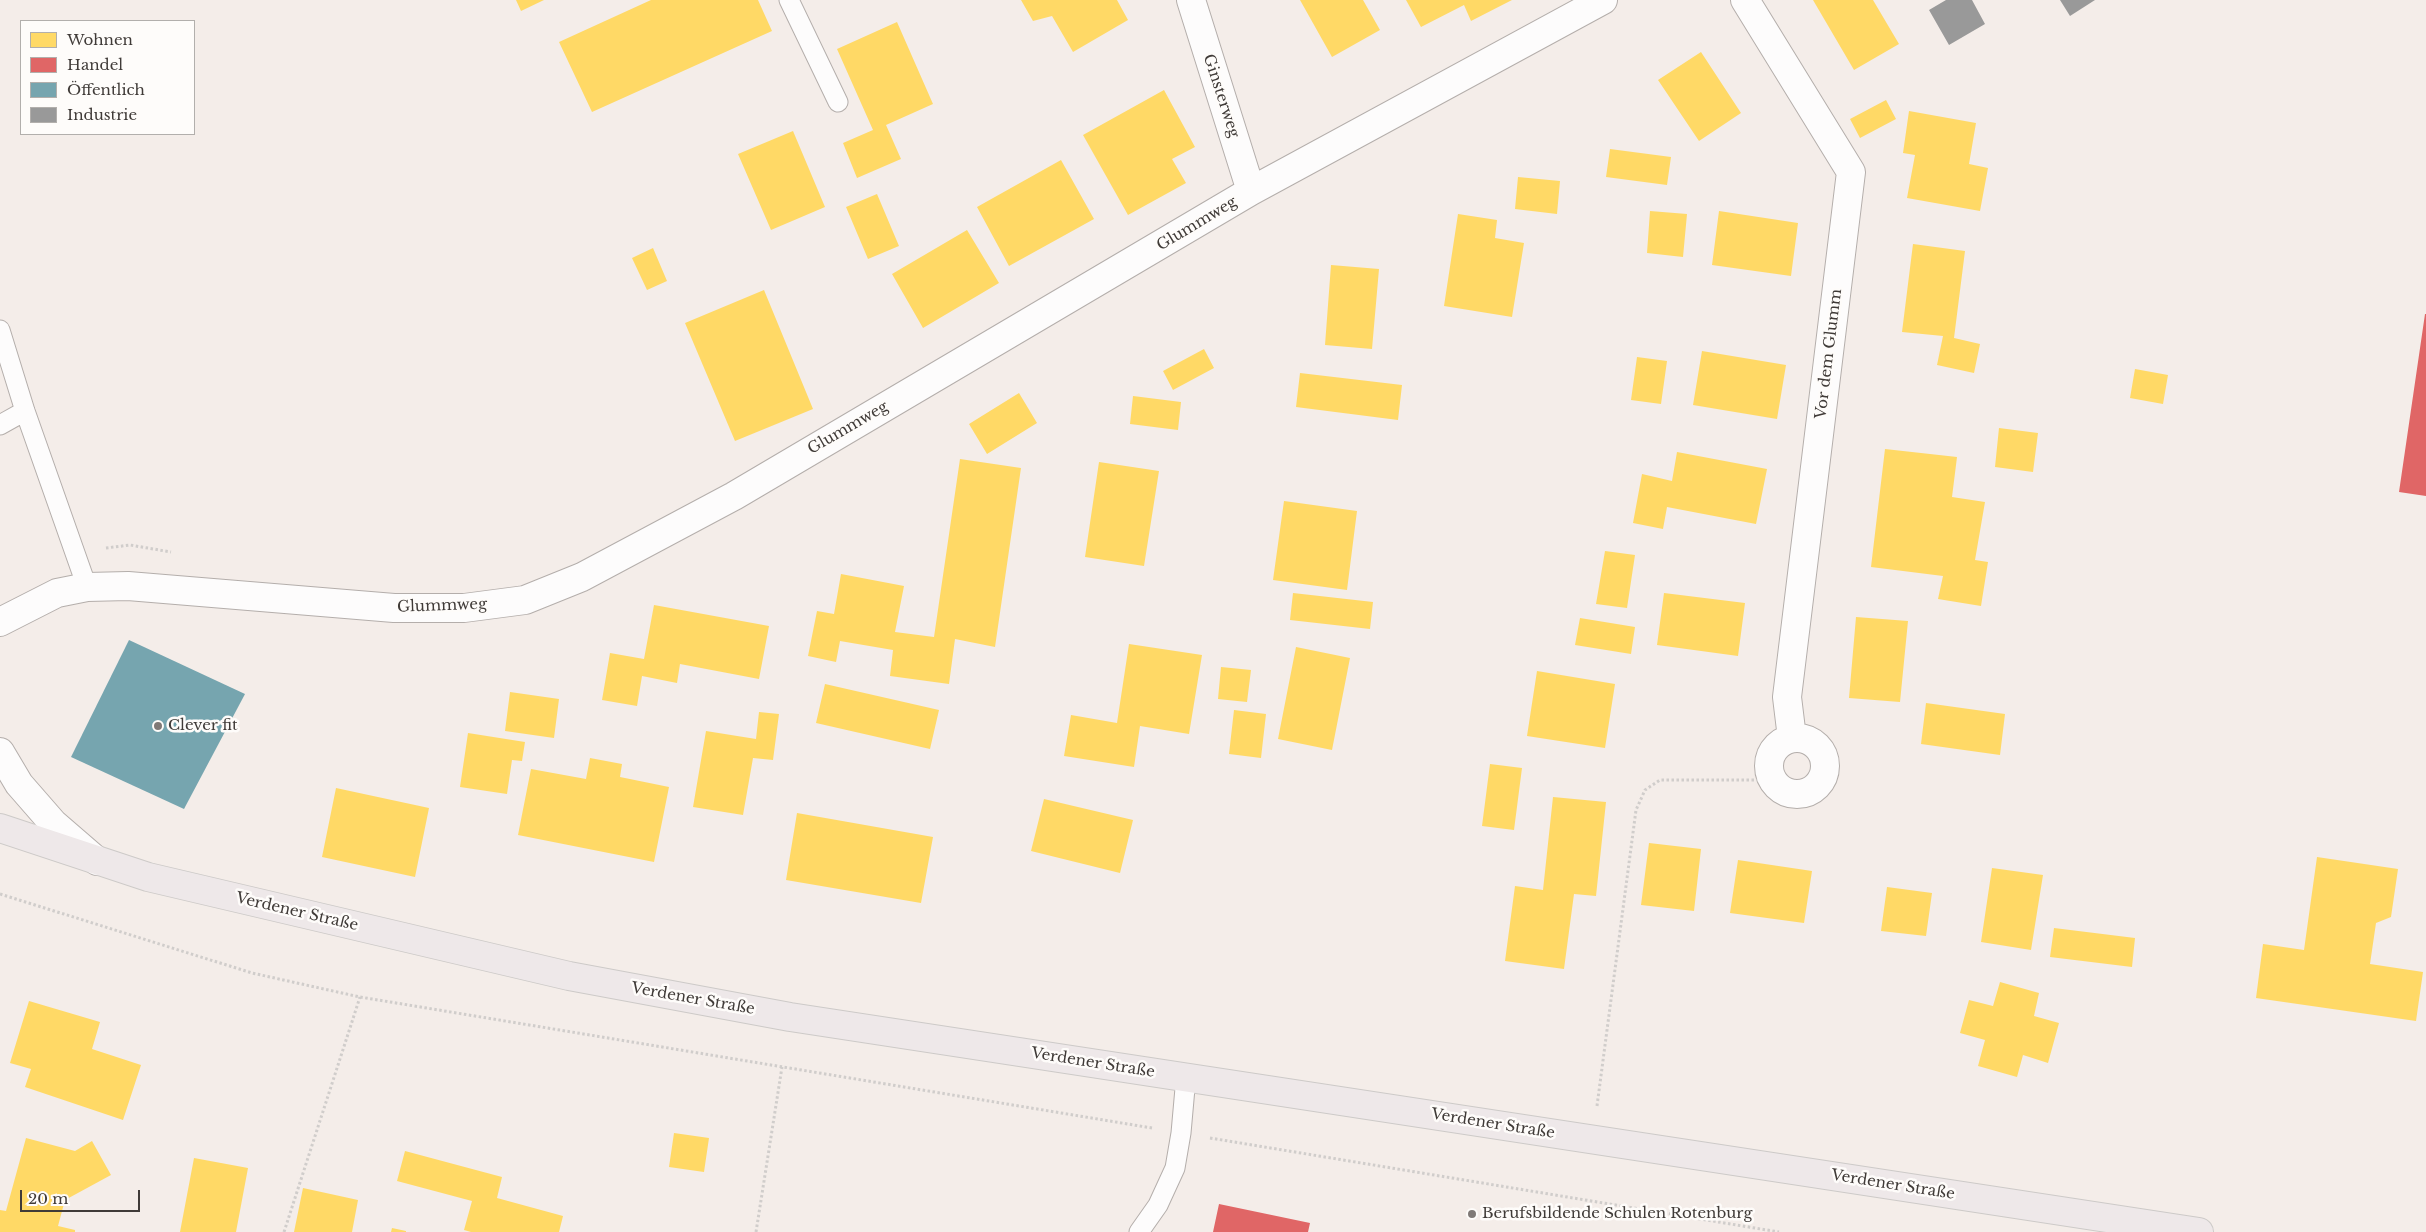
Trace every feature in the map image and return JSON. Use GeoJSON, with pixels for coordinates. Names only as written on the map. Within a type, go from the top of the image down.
{"type":"FeatureCollection","features":[{"type":"Feature","properties":{"kind":"main road","name":"Verdener Straße"},"geometry":{"type":"LineString","coordinates":[[0,828],[148,877],[569,976],[790,1016],[2199,1232]]}},
{"type":"Feature","properties":{"kind":"street","name":"Ginsterweg"},"geometry":{"type":"LineString","coordinates":[[1191,0],[1251,192]]}},
{"type":"Feature","properties":{"kind":"street","name":"Glummweg"},"geometry":{"type":"LineString","coordinates":[[0,622],[57,593],[87,587],[128,586],[394,608],[464,608],[525,600],[582,577],[734,496],[1251,192],[1602,0]]}},
{"type":"Feature","properties":{"kind":"street","name":"Vor dem Glumm"},"geometry":{"type":"LineString","coordinates":[[1744,0],[1852,172],[1787,697],[1792,738]]}},
{"type":"Feature","properties":{"kind":"street","name":"Glummweg"},"geometry":{"type":"LineString","coordinates":[[0,639],[28,607]]}},
{"type":"Feature","properties":{"kind":"street"},"geometry":{"type":"LineString","coordinates":[[1792,738],[1802,738],[1818,747],[1826,764],[1824,774],[1813,789],[1805,793],[1787,792],[1779,787],[1774,780],[1770,763],[1776,747],[1792,738]]}},
{"type":"Feature","properties":{"kind":"street"},"geometry":{"type":"LineString","coordinates":[[0,752],[19,784],[53,822],[98,862]]}},
{"type":"Feature","properties":{"kind":"lane"},"geometry":{"type":"LineString","coordinates":[[789,0],[838,102]]}},
{"type":"Feature","properties":{"kind":"lane"},"geometry":{"type":"LineString","coordinates":[[0,330],[25,411],[87,587]]}},
{"type":"Feature","properties":{"kind":"lane"},"geometry":{"type":"LineString","coordinates":[[0,425],[25,411]]}},
{"type":"Feature","properties":{"kind":"lane"},"geometry":{"type":"LineString","coordinates":[[1139,1232],[1158,1204],[1175,1168],[1181,1133],[1186,1077]]}},
{"type":"Feature","properties":{"kind":"path"},"geometry":{"type":"LineString","coordinates":[[75,552],[130,545],[177,553]]}},
{"type":"Feature","properties":{"kind":"path"},"geometry":{"type":"LineString","coordinates":[[1592,1140],[1636,810],[1645,790],[1660,780],[1774,780]]}},
{"type":"Feature","properties":{"kind":"path"},"geometry":{"type":"LineString","coordinates":[[0,894],[252,973],[360,997],[1779,1232]]}},
{"type":"Feature","properties":{"kind":"path"},"geometry":{"type":"LineString","coordinates":[[284,1232],[360,997]]}},
{"type":"Feature","properties":{"kind":"path"},"geometry":{"type":"LineString","coordinates":[[756,1232],[782,1067]]}},
{"type":"Feature","properties":{"kind":"building: Wohnen"},"geometry":{"type":"Polygon","coordinates":[[[516,0],[544,0],[521,11],[516,0]]]}},
{"type":"Feature","properties":{"kind":"building: Wohnen"},"geometry":{"type":"Polygon","coordinates":[[[651,0],[758,0],[772,31],[592,112],[559,42],[651,0]]]}},
{"type":"Feature","properties":{"kind":"building: Wohnen"},"geometry":{"type":"Polygon","coordinates":[[[1021,0],[1117,0],[1128,20],[1073,52],[1052,16],[1033,21],[1021,0]]]}},
{"type":"Feature","properties":{"kind":"building: Wohnen"},"geometry":{"type":"Polygon","coordinates":[[[1300,0],[1363,0],[1380,30],[1332,57],[1300,0]]]}},
{"type":"Feature","properties":{"kind":"building: Wohnen"},"geometry":{"type":"Polygon","coordinates":[[[1406,0],[1512,0],[1471,21],[1464,5],[1421,27],[1406,0]]]}},
{"type":"Feature","properties":{"kind":"building: Wohnen"},"geometry":{"type":"Polygon","coordinates":[[[1813,0],[1873,0],[1899,44],[1854,70],[1813,0]]]}},
{"type":"Feature","properties":{"kind":"building: Wohnen"},"geometry":{"type":"Polygon","coordinates":[[[897,22],[933,104],[886,125],[901,159],[857,178],[843,143],[873,130],[837,49],[897,22]]]}},
{"type":"Feature","properties":{"kind":"building: Wohnen"},"geometry":{"type":"Polygon","coordinates":[[[1701,52],[1741,113],[1699,141],[1658,80],[1701,52]]]}},
{"type":"Feature","properties":{"kind":"building: Wohnen"},"geometry":{"type":"Polygon","coordinates":[[[1164,90],[1195,147],[1172,159],[1186,183],[1128,215],[1083,135],[1164,90]]]}},
{"type":"Feature","properties":{"kind":"building: Wohnen"},"geometry":{"type":"Polygon","coordinates":[[[1886,100],[1896,119],[1860,138],[1850,119],[1886,100]]]}},
{"type":"Feature","properties":{"kind":"building: Wohnen"},"geometry":{"type":"Polygon","coordinates":[[[1909,111],[1976,123],[1969,164],[1988,168],[1980,211],[1907,198],[1915,155],[1903,153],[1909,111]]]}},
{"type":"Feature","properties":{"kind":"building: Wohnen"},"geometry":{"type":"Polygon","coordinates":[[[793,131],[825,207],[771,230],[738,154],[793,131]]]}},
{"type":"Feature","properties":{"kind":"building: Wohnen"},"geometry":{"type":"Polygon","coordinates":[[[1610,149],[1671,157],[1667,185],[1606,177],[1610,149]]]}},
{"type":"Feature","properties":{"kind":"building: Wohnen"},"geometry":{"type":"Polygon","coordinates":[[[1061,160],[1094,219],[1009,266],[977,207],[1061,160]]]}},
{"type":"Feature","properties":{"kind":"building: Wohnen"},"geometry":{"type":"Polygon","coordinates":[[[1518,177],[1560,181],[1557,214],[1515,209],[1518,177]]]}},
{"type":"Feature","properties":{"kind":"building: Wohnen"},"geometry":{"type":"Polygon","coordinates":[[[877,194],[899,246],[868,259],[846,207],[877,194]]]}},
{"type":"Feature","properties":{"kind":"building: Wohnen"},"geometry":{"type":"Polygon","coordinates":[[[1650,211],[1687,214],[1683,257],[1647,253],[1650,211]]]}},
{"type":"Feature","properties":{"kind":"building: Wohnen"},"geometry":{"type":"Polygon","coordinates":[[[1719,211],[1798,223],[1791,276],[1712,265],[1719,211]]]}},
{"type":"Feature","properties":{"kind":"building: Wohnen"},"geometry":{"type":"Polygon","coordinates":[[[1458,214],[1497,220],[1495,238],[1524,243],[1512,317],[1444,306],[1458,214]]]}},
{"type":"Feature","properties":{"kind":"building: Wohnen"},"geometry":{"type":"Polygon","coordinates":[[[967,230],[999,283],[923,328],[892,274],[967,230]]]}},
{"type":"Feature","properties":{"kind":"building: Wohnen"},"geometry":{"type":"Polygon","coordinates":[[[1913,244],[1965,251],[1954,338],[1980,344],[1974,373],[1937,365],[1943,336],[1902,332],[1913,244]]]}},
{"type":"Feature","properties":{"kind":"building: Wohnen"},"geometry":{"type":"Polygon","coordinates":[[[653,248],[667,281],[647,290],[632,258],[653,248]]]}},
{"type":"Feature","properties":{"kind":"building: Wohnen"},"geometry":{"type":"Polygon","coordinates":[[[1331,265],[1379,269],[1372,349],[1325,345],[1331,265]]]}},
{"type":"Feature","properties":{"kind":"building: Wohnen"},"geometry":{"type":"Polygon","coordinates":[[[764,290],[813,409],[735,441],[685,323],[764,290]]]}},
{"type":"Feature","properties":{"kind":"building: Wohnen"},"geometry":{"type":"Polygon","coordinates":[[[1204,349],[1214,368],[1173,390],[1163,371],[1204,349]]]}},
{"type":"Feature","properties":{"kind":"building: Wohnen"},"geometry":{"type":"Polygon","coordinates":[[[1702,351],[1786,365],[1777,419],[1693,405],[1702,351]]]}},
{"type":"Feature","properties":{"kind":"building: Wohnen"},"geometry":{"type":"Polygon","coordinates":[[[1637,357],[1667,361],[1661,404],[1631,400],[1637,357]]]}},
{"type":"Feature","properties":{"kind":"building: Wohnen"},"geometry":{"type":"Polygon","coordinates":[[[2135,369],[2168,375],[2163,404],[2130,398],[2135,369]]]}},
{"type":"Feature","properties":{"kind":"building: Wohnen"},"geometry":{"type":"Polygon","coordinates":[[[1300,373],[1402,385],[1398,420],[1296,407],[1300,373]]]}},
{"type":"Feature","properties":{"kind":"building: Wohnen"},"geometry":{"type":"Polygon","coordinates":[[[1019,393],[1037,423],[987,454],[969,424],[1019,393]]]}},
{"type":"Feature","properties":{"kind":"building: Wohnen"},"geometry":{"type":"Polygon","coordinates":[[[1133,396],[1181,402],[1178,430],[1130,424],[1133,396]]]}},
{"type":"Feature","properties":{"kind":"building: Wohnen"},"geometry":{"type":"Polygon","coordinates":[[[1999,428],[2038,433],[2033,472],[1995,467],[1999,428]]]}},
{"type":"Feature","properties":{"kind":"building: Wohnen"},"geometry":{"type":"Polygon","coordinates":[[[1885,449],[1957,457],[1952,497],[1985,502],[1975,560],[1988,562],[1981,606],[1938,599],[1943,576],[1871,567],[1885,449]]]}},
{"type":"Feature","properties":{"kind":"building: Wohnen"},"geometry":{"type":"Polygon","coordinates":[[[1677,452],[1767,469],[1756,524],[1667,507],[1663,529],[1633,523],[1642,474],[1672,481],[1677,452]]]}},
{"type":"Feature","properties":{"kind":"building: Wohnen"},"geometry":{"type":"Polygon","coordinates":[[[960,459],[1021,468],[995,647],[955,639],[949,684],[890,676],[893,650],[840,641],[836,662],[808,656],[817,611],[834,614],[841,574],[904,586],[895,632],[934,637],[960,459]]]}},
{"type":"Feature","properties":{"kind":"building: Wohnen"},"geometry":{"type":"Polygon","coordinates":[[[1099,462],[1159,471],[1144,566],[1085,557],[1099,462]]]}},
{"type":"Feature","properties":{"kind":"building: Wohnen"},"geometry":{"type":"Polygon","coordinates":[[[1284,501],[1357,511],[1347,590],[1273,580],[1284,501]]]}},
{"type":"Feature","properties":{"kind":"building: Wohnen"},"geometry":{"type":"Polygon","coordinates":[[[1605,551],[1635,555],[1627,608],[1596,604],[1605,551]]]}},
{"type":"Feature","properties":{"kind":"building: Wohnen"},"geometry":{"type":"Polygon","coordinates":[[[1293,593],[1373,602],[1370,629],[1290,620],[1293,593]]]}},
{"type":"Feature","properties":{"kind":"building: Wohnen"},"geometry":{"type":"Polygon","coordinates":[[[1664,593],[1745,603],[1738,656],[1657,645],[1664,593]]]}},
{"type":"Feature","properties":{"kind":"building: Wohnen"},"geometry":{"type":"Polygon","coordinates":[[[654,605],[769,626],[759,679],[680,664],[677,683],[642,676],[637,706],[602,700],[610,653],[644,659],[654,605]]]}},
{"type":"Feature","properties":{"kind":"building: Wohnen"},"geometry":{"type":"Polygon","coordinates":[[[1856,617],[1908,621],[1900,702],[1849,698],[1856,617]]]}},
{"type":"Feature","properties":{"kind":"building: Wohnen"},"geometry":{"type":"Polygon","coordinates":[[[1580,618],[1635,627],[1631,654],[1575,645],[1580,618]]]}},
{"type":"Feature","properties":{"kind":"building: Wohnen"},"geometry":{"type":"Polygon","coordinates":[[[1129,644],[1202,655],[1189,734],[1140,726],[1134,767],[1064,756],[1071,715],[1117,723],[1129,644]]]}},
{"type":"Feature","properties":{"kind":"building: Wohnen"},"geometry":{"type":"Polygon","coordinates":[[[1296,647],[1350,658],[1332,750],[1278,739],[1296,647]]]}},
{"type":"Feature","properties":{"kind":"building: Wohnen"},"geometry":{"type":"Polygon","coordinates":[[[1221,667],[1251,670],[1247,702],[1218,699],[1221,667]]]}},
{"type":"Feature","properties":{"kind":"building: Wohnen"},"geometry":{"type":"Polygon","coordinates":[[[1537,671],[1615,684],[1605,748],[1527,736],[1537,671]]]}},
{"type":"Feature","properties":{"kind":"building: Wohnen"},"geometry":{"type":"Polygon","coordinates":[[[825,684],[939,710],[930,749],[816,723],[825,684]]]}},
{"type":"Feature","properties":{"kind":"building: Wohnen"},"geometry":{"type":"Polygon","coordinates":[[[510,692],[559,699],[554,738],[505,731],[510,692]]]}},
{"type":"Feature","properties":{"kind":"building: Wohnen"},"geometry":{"type":"Polygon","coordinates":[[[1926,703],[2005,714],[2000,755],[1921,744],[1926,703]]]}},
{"type":"Feature","properties":{"kind":"building: Wohnen"},"geometry":{"type":"Polygon","coordinates":[[[1234,710],[1266,714],[1261,758],[1229,754],[1234,710]]]}},
{"type":"Feature","properties":{"kind":"building: Wohnen"},"geometry":{"type":"Polygon","coordinates":[[[759,712],[779,714],[773,760],[753,758],[743,815],[693,807],[706,731],[756,739],[759,712]]]}},
{"type":"Feature","properties":{"kind":"building: Wohnen"},"geometry":{"type":"Polygon","coordinates":[[[468,733],[525,742],[522,761],[512,760],[507,794],[460,787],[468,733]]]}},
{"type":"Feature","properties":{"kind":"building: Wohnen"},"geometry":{"type":"Polygon","coordinates":[[[590,758],[622,764],[620,777],[669,787],[654,862],[518,835],[531,769],[586,779],[590,758]]]}},
{"type":"Feature","properties":{"kind":"building: Wohnen"},"geometry":{"type":"Polygon","coordinates":[[[1490,764],[1522,768],[1514,830],[1482,826],[1490,764]]]}},
{"type":"Feature","properties":{"kind":"building: Wohnen"},"geometry":{"type":"Polygon","coordinates":[[[336,788],[429,808],[415,877],[322,857],[336,788]]]}},
{"type":"Feature","properties":{"kind":"building: Wohnen"},"geometry":{"type":"Polygon","coordinates":[[[1553,797],[1606,802],[1596,896],[1574,894],[1564,969],[1505,961],[1515,886],[1543,890],[1553,797]]]}},
{"type":"Feature","properties":{"kind":"building: Wohnen"},"geometry":{"type":"Polygon","coordinates":[[[1044,799],[1133,820],[1120,873],[1031,851],[1044,799]]]}},
{"type":"Feature","properties":{"kind":"building: Wohnen"},"geometry":{"type":"Polygon","coordinates":[[[797,813],[933,837],[921,903],[786,880],[797,813]]]}},
{"type":"Feature","properties":{"kind":"building: Wohnen"},"geometry":{"type":"Polygon","coordinates":[[[1649,843],[1701,849],[1694,911],[1641,905],[1649,843]]]}},
{"type":"Feature","properties":{"kind":"building: Wohnen"},"geometry":{"type":"Polygon","coordinates":[[[2317,857],[2398,869],[2391,917],[2376,923],[2370,964],[2423,972],[2416,1021],[2256,998],[2263,944],[2304,950],[2317,857]]]}},
{"type":"Feature","properties":{"kind":"building: Wohnen"},"geometry":{"type":"Polygon","coordinates":[[[1738,860],[1812,871],[1804,923],[1730,913],[1738,860]]]}},
{"type":"Feature","properties":{"kind":"building: Wohnen"},"geometry":{"type":"Polygon","coordinates":[[[1992,868],[2043,875],[2031,950],[1981,942],[1992,868]]]}},
{"type":"Feature","properties":{"kind":"building: Wohnen"},"geometry":{"type":"Polygon","coordinates":[[[1887,887],[1932,893],[1926,936],[1881,931],[1887,887]]]}},
{"type":"Feature","properties":{"kind":"building: Wohnen"},"geometry":{"type":"Polygon","coordinates":[[[2054,928],[2135,938],[2132,967],[2050,957],[2054,928]]]}},
{"type":"Feature","properties":{"kind":"building: Wohnen"},"geometry":{"type":"Polygon","coordinates":[[[2000,982],[2039,993],[2034,1016],[2059,1023],[2048,1063],[2023,1055],[2017,1077],[1978,1066],[1985,1040],[1960,1033],[1969,1000],[1993,1006],[2000,982]]]}},
{"type":"Feature","properties":{"kind":"building: Wohnen"},"geometry":{"type":"Polygon","coordinates":[[[29,1001],[100,1022],[92,1049],[141,1065],[123,1120],[25,1087],[31,1069],[10,1063],[29,1001]]]}},
{"type":"Feature","properties":{"kind":"building: Wohnen"},"geometry":{"type":"Polygon","coordinates":[[[674,1133],[709,1138],[704,1172],[669,1167],[674,1133]]]}},
{"type":"Feature","properties":{"kind":"building: Wohnen"},"geometry":{"type":"Polygon","coordinates":[[[26,1138],[75,1151],[92,1141],[111,1175],[65,1200],[58,1226],[75,1230],[75,1232],[0,1232],[0,1210],[6,1211],[26,1138]]]}},
{"type":"Feature","properties":{"kind":"building: Wohnen"},"geometry":{"type":"Polygon","coordinates":[[[405,1151],[502,1177],[497,1198],[563,1216],[559,1232],[471,1232],[464,1230],[472,1201],[397,1181],[405,1151]]]}},
{"type":"Feature","properties":{"kind":"building: Wohnen"},"geometry":{"type":"Polygon","coordinates":[[[194,1158],[248,1168],[236,1232],[180,1232],[194,1158]]]}},
{"type":"Feature","properties":{"kind":"building: Wohnen"},"geometry":{"type":"Polygon","coordinates":[[[303,1188],[358,1200],[352,1232],[294,1232],[303,1188]]]}},
{"type":"Feature","properties":{"kind":"building: Wohnen"},"geometry":{"type":"Polygon","coordinates":[[[392,1228],[406,1231],[406,1232],[391,1232],[392,1228]]]}},
{"type":"Feature","properties":{"kind":"building: Handel"},"geometry":{"type":"Polygon","coordinates":[[[2426,314],[2426,496],[2399,492],[2426,314]]]}},
{"type":"Feature","properties":{"kind":"building: Handel"},"geometry":{"type":"Polygon","coordinates":[[[1219,1204],[1310,1223],[1308,1232],[1213,1232],[1219,1204]]]}},
{"type":"Feature","properties":{"kind":"building: Öffentlich","name":"Clever fit"},"geometry":{"type":"Polygon","coordinates":[[[129,640],[245,694],[184,809],[71,757],[129,640]]]}},
{"type":"Feature","properties":{"kind":"building: Industrie"},"geometry":{"type":"Polygon","coordinates":[[[1946,0],[1972,0],[1985,24],[1949,45],[1929,10],[1946,0]]]}},
{"type":"Feature","properties":{"kind":"building: Industrie"},"geometry":{"type":"Polygon","coordinates":[[[2060,0],[2095,0],[2070,16],[2060,0]]]}},
{"type":"Feature","properties":{"kind":"place","name":"Clever fit"},"geometry":{"type":"Point","coordinates":[158,726]}},
{"type":"Feature","properties":{"kind":"place","name":"Berufsbildende Schulen Rotenburg"},"geometry":{"type":"Point","coordinates":[1472,1214]}}]}
